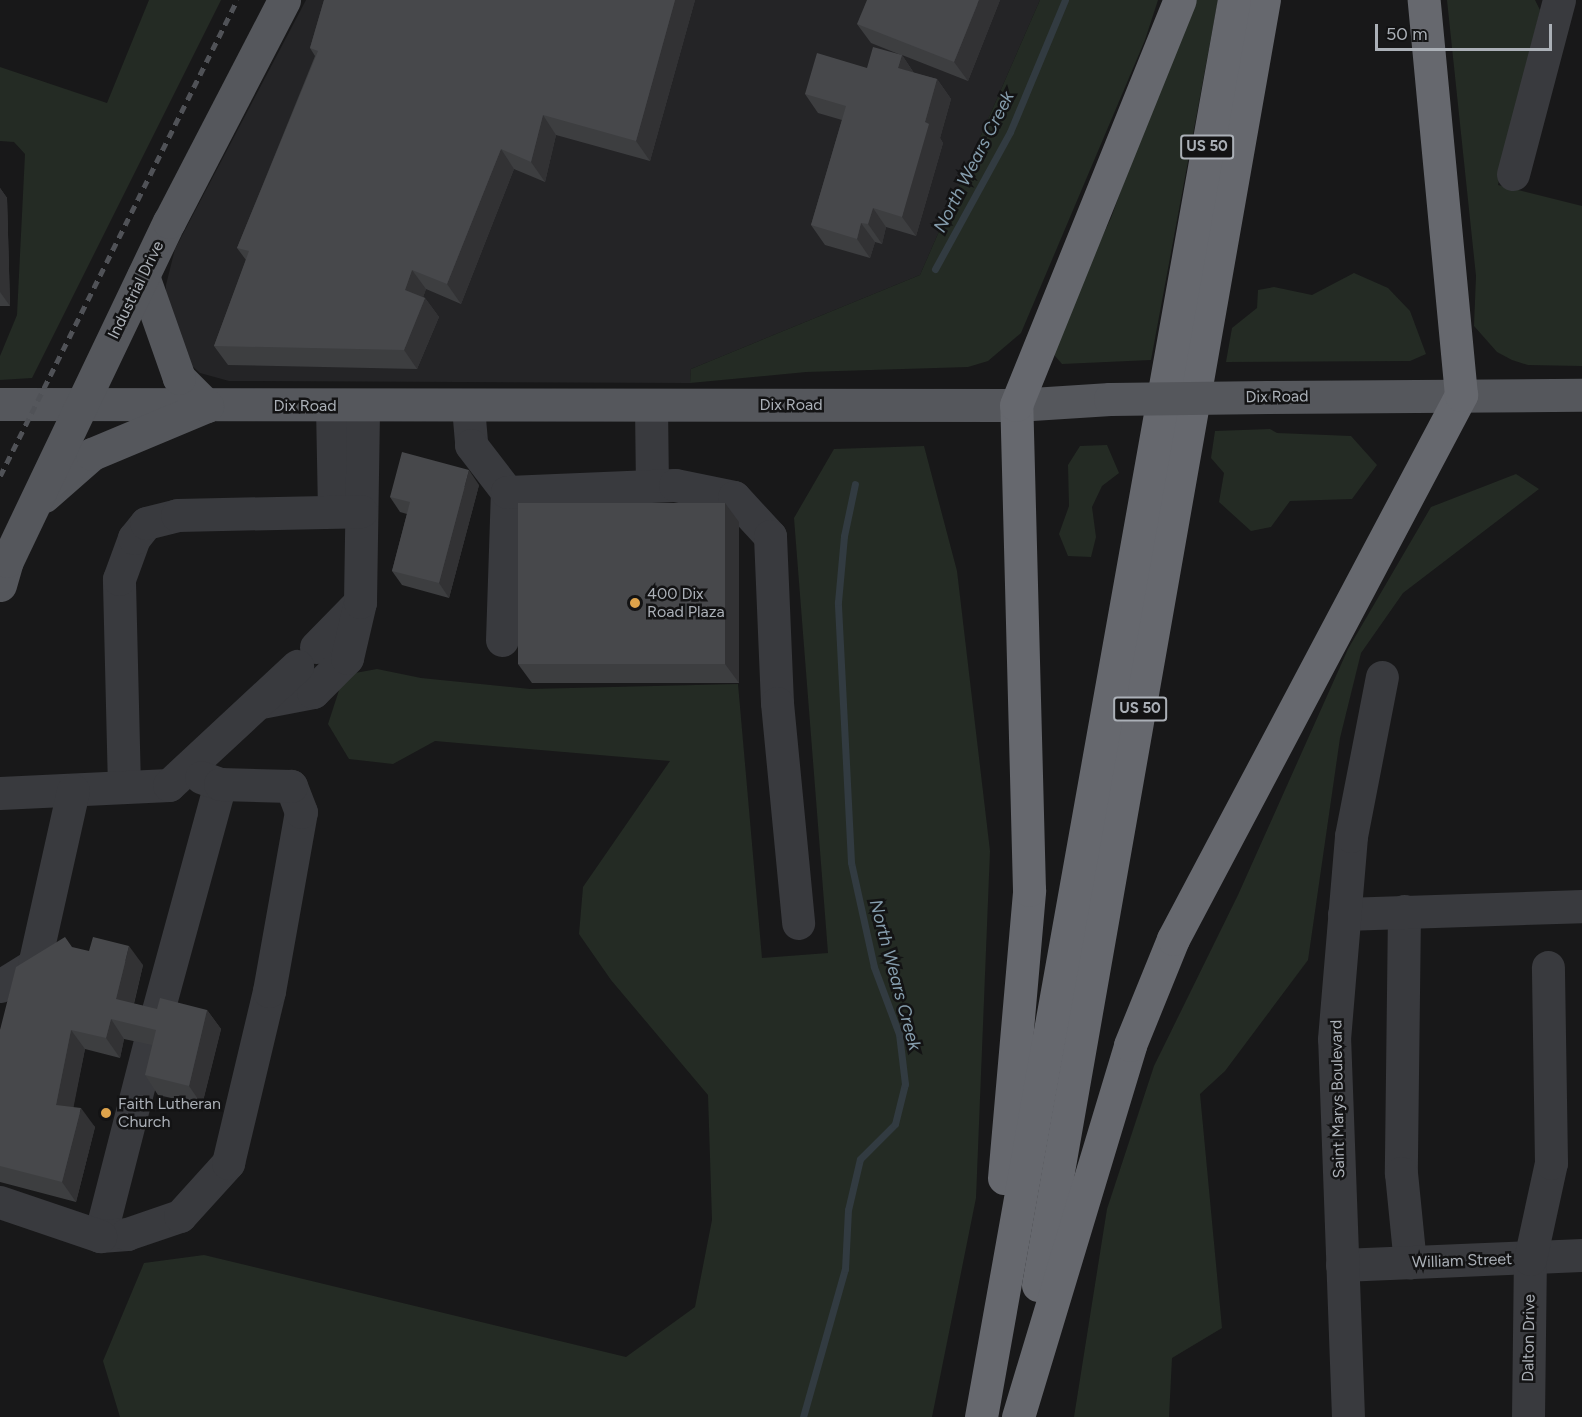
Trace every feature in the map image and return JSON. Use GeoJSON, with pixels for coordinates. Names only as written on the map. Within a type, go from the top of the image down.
{"type":"FeatureCollection","features":[{"type":"Feature","properties":{"kind":"highway"},"geometry":{"type":"LineString","coordinates":[[983,1407],[1029,890],[1016,405],[1180,0]]}},
{"type":"Feature","properties":{"kind":"highway","name":"US 50"},"geometry":{"type":"LineString","coordinates":[[983,1407],[1234,0]]}},
{"type":"Feature","properties":{"kind":"highway","name":"US 50"},"geometry":{"type":"LineString","coordinates":[[1014,1417],[1264,0]]}},
{"type":"Feature","properties":{"kind":"highway"},"geometry":{"type":"LineString","coordinates":[[1018,1417],[1130,1046],[1173,939],[1461,395],[1424,0]]}},
{"type":"Feature","properties":{"kind":"main road","name":"Industrial Drive"},"geometry":{"type":"LineString","coordinates":[[0,585],[33,506],[143,276],[284,0]]}},
{"type":"Feature","properties":{"kind":"main road"},"geometry":{"type":"LineString","coordinates":[[33,506],[92,454],[207,406],[179,378],[143,276]]}},
{"type":"Feature","properties":{"kind":"main road","name":"Dix Road"},"geometry":{"type":"LineString","coordinates":[[0,404],[468,407],[1016,405],[1110,399],[1582,395]]}},
{"type":"Feature","properties":{"kind":"street"},"geometry":{"type":"LineString","coordinates":[[1514,174],[1559,0]]}},
{"type":"Feature","properties":{"kind":"street"},"geometry":{"type":"LineString","coordinates":[[651,405],[652,485]]}},
{"type":"Feature","properties":{"kind":"street"},"geometry":{"type":"LineString","coordinates":[[261,702],[313,692],[347,658],[360,602],[348,511],[347,406]]}},
{"type":"Feature","properties":{"kind":"street"},"geometry":{"type":"LineString","coordinates":[[468,407],[471,445],[507,492],[502,640]]}},
{"type":"Feature","properties":{"kind":"street"},"geometry":{"type":"LineString","coordinates":[[507,492],[675,485],[734,497],[770,536],[777,703],[798,923]]}},
{"type":"Feature","properties":{"kind":"street"},"geometry":{"type":"LineString","coordinates":[[124,787],[119,579],[134,538],[146,522],[177,515],[348,511]]}},
{"type":"Feature","properties":{"kind":"street"},"geometry":{"type":"LineString","coordinates":[[0,793],[169,785],[261,702],[360,602]]}},
{"type":"Feature","properties":{"kind":"street","name":"Saint Marys Boulevard"},"geometry":{"type":"LineString","coordinates":[[1348,1417],[1334,1040],[1351,836],[1382,677]]}},
{"type":"Feature","properties":{"kind":"street"},"geometry":{"type":"LineString","coordinates":[[0,1202],[100,1236],[127,1234],[180,1216],[228,1162],[269,991],[301,812],[291,786],[220,784],[185,771]]}},
{"type":"Feature","properties":{"kind":"street"},"geometry":{"type":"LineString","coordinates":[[100,1236],[220,784]]}},
{"type":"Feature","properties":{"kind":"street"},"geometry":{"type":"LineString","coordinates":[[0,986],[34,965],[73,790]]}},
{"type":"Feature","properties":{"kind":"street"},"geometry":{"type":"LineString","coordinates":[[1344,914],[1582,906]]}},
{"type":"Feature","properties":{"kind":"street"},"geometry":{"type":"LineString","coordinates":[[1404,911],[1401,1173],[1410,1263]]}},
{"type":"Feature","properties":{"kind":"street","name":"Dalton Drive"},"geometry":{"type":"LineString","coordinates":[[1528,1417],[1530,1259],[1551,1163],[1548,968]]}},
{"type":"Feature","properties":{"kind":"street","name":"William Street"},"geometry":{"type":"LineString","coordinates":[[1342,1265],[1530,1259],[1582,1255]]}},
{"type":"Feature","properties":{"kind":"shaded area"},"geometry":{"type":"Polygon","coordinates":[[[149,0],[221,0],[32,378],[0,380],[0,356],[17,315],[25,154],[14,142],[0,141],[0,67],[107,103],[149,0]]]}},
{"type":"Feature","properties":{"kind":"shaded area"},"geometry":{"type":"Polygon","coordinates":[[[306,0],[1040,0],[920,275],[691,369],[690,383],[229,381],[200,373],[184,359],[166,309],[166,285],[175,249],[306,0]]]}},
{"type":"Feature","properties":{"kind":"shaded area"},"geometry":{"type":"Polygon","coordinates":[[[1040,0],[1158,0],[1145,40],[1021,333],[988,361],[968,367],[806,372],[690,383],[691,369],[920,275],[1040,0]]]}},
{"type":"Feature","properties":{"kind":"shaded area"},"geometry":{"type":"Polygon","coordinates":[[[1190,0],[1218,0],[1151,360],[1062,364],[1055,356],[1055,337],[1111,218],[1190,0]]]}},
{"type":"Feature","properties":{"kind":"shaded area"},"geometry":{"type":"Polygon","coordinates":[[[1447,0],[1535,0],[1540,10],[1498,185],[1582,206],[1582,366],[1528,365],[1512,360],[1497,352],[1474,326],[1476,276],[1447,0]]]}},
{"type":"Feature","properties":{"kind":"shaded area"},"geometry":{"type":"Polygon","coordinates":[[[1354,273],[1388,288],[1410,311],[1426,354],[1410,361],[1226,362],[1232,328],[1257,308],[1258,290],[1274,287],[1312,295],[1354,273]]]}},
{"type":"Feature","properties":{"kind":"shaded area"},"geometry":{"type":"Polygon","coordinates":[[[1270,429],[1277,433],[1351,436],[1377,465],[1352,499],[1290,501],[1271,527],[1251,531],[1219,502],[1224,473],[1211,458],[1215,431],[1270,429]]]}},
{"type":"Feature","properties":{"kind":"shaded area"},"geometry":{"type":"Polygon","coordinates":[[[1107,445],[1119,473],[1102,486],[1092,507],[1096,537],[1091,557],[1068,556],[1059,534],[1069,506],[1068,465],[1080,446],[1107,445]]]}},
{"type":"Feature","properties":{"kind":"shaded area"},"geometry":{"type":"Polygon","coordinates":[[[924,446],[957,571],[990,851],[976,1198],[932,1417],[120,1417],[103,1361],[144,1263],[204,1255],[626,1357],[695,1307],[712,1220],[708,1095],[611,980],[579,934],[583,887],[670,761],[435,741],[393,764],[349,759],[328,724],[344,675],[377,669],[421,678],[530,689],[738,684],[762,958],[828,953],[794,518],[834,449],[924,446]]]}},
{"type":"Feature","properties":{"kind":"shaded area"},"geometry":{"type":"Polygon","coordinates":[[[1516,474],[1539,489],[1403,593],[1361,653],[1340,738],[1308,960],[1225,1071],[1200,1094],[1222,1328],[1172,1358],[1169,1417],[1074,1417],[1107,1209],[1154,1066],[1238,895],[1348,649],[1431,507],[1516,474]]]}},
{"type":"Feature","properties":{"kind":"building"},"geometry":{"type":"Polygon","coordinates":[[[324,0],[675,0],[636,141],[543,115],[531,162],[501,149],[447,284],[412,270],[405,290],[425,298],[404,350],[214,346],[249,251],[237,248],[318,51],[310,48],[324,0]]]}},
{"type":"Feature","properties":{"kind":"building"},"geometry":{"type":"Polygon","coordinates":[[[867,0],[979,0],[954,62],[857,24],[867,0]]]}},
{"type":"Feature","properties":{"kind":"building"},"geometry":{"type":"Polygon","coordinates":[[[873,47],[902,55],[898,68],[937,79],[925,122],[929,124],[902,217],[873,208],[868,224],[861,223],[857,239],[811,225],[846,106],[805,94],[817,53],[867,68],[873,47]]]}},
{"type":"Feature","properties":{"kind":"building"},"geometry":{"type":"Polygon","coordinates":[[[402,452],[469,470],[439,583],[392,571],[410,502],[390,497],[402,452]]]}},
{"type":"Feature","properties":{"kind":"building","name":"400 Dix Road Plaza"},"geometry":{"type":"Polygon","coordinates":[[[518,503],[725,503],[725,664],[518,664],[518,503]]]}},
{"type":"Feature","properties":{"kind":"building"},"geometry":{"type":"Polygon","coordinates":[[[65,937],[72,947],[89,951],[93,937],[129,946],[116,999],[157,1009],[160,998],[207,1010],[189,1086],[145,1075],[156,1030],[111,1019],[106,1038],[71,1030],[56,1105],[81,1108],[62,1182],[0,1166],[0,1030],[16,967],[65,937]]]}},
{"type":"Feature","properties":{"kind":"waterway","name":"North Wears Creek"},"geometry":{"type":"LineString","coordinates":[[935,269],[1010,132],[1065,0]]}},
{"type":"Feature","properties":{"kind":"waterway","name":"North Wears Creek"},"geometry":{"type":"LineString","coordinates":[[803,1417],[845,1269],[848,1210],[860,1159],[895,1124],[905,1084],[899,1034],[874,967],[851,862],[838,602],[844,536],[855,484]]}},
{"type":"Feature","properties":{"kind":"railway"},"geometry":{"type":"LineString","coordinates":[[0,476],[237,0]]}},
{"type":"Feature","properties":{"kind":"place","name":"400 Dix Road Plaza"},"geometry":{"type":"Point","coordinates":[635,603]}},
{"type":"Feature","properties":{"kind":"place","name":"Faith Lutheran Church"},"geometry":{"type":"Point","coordinates":[106,1113]}}]}
